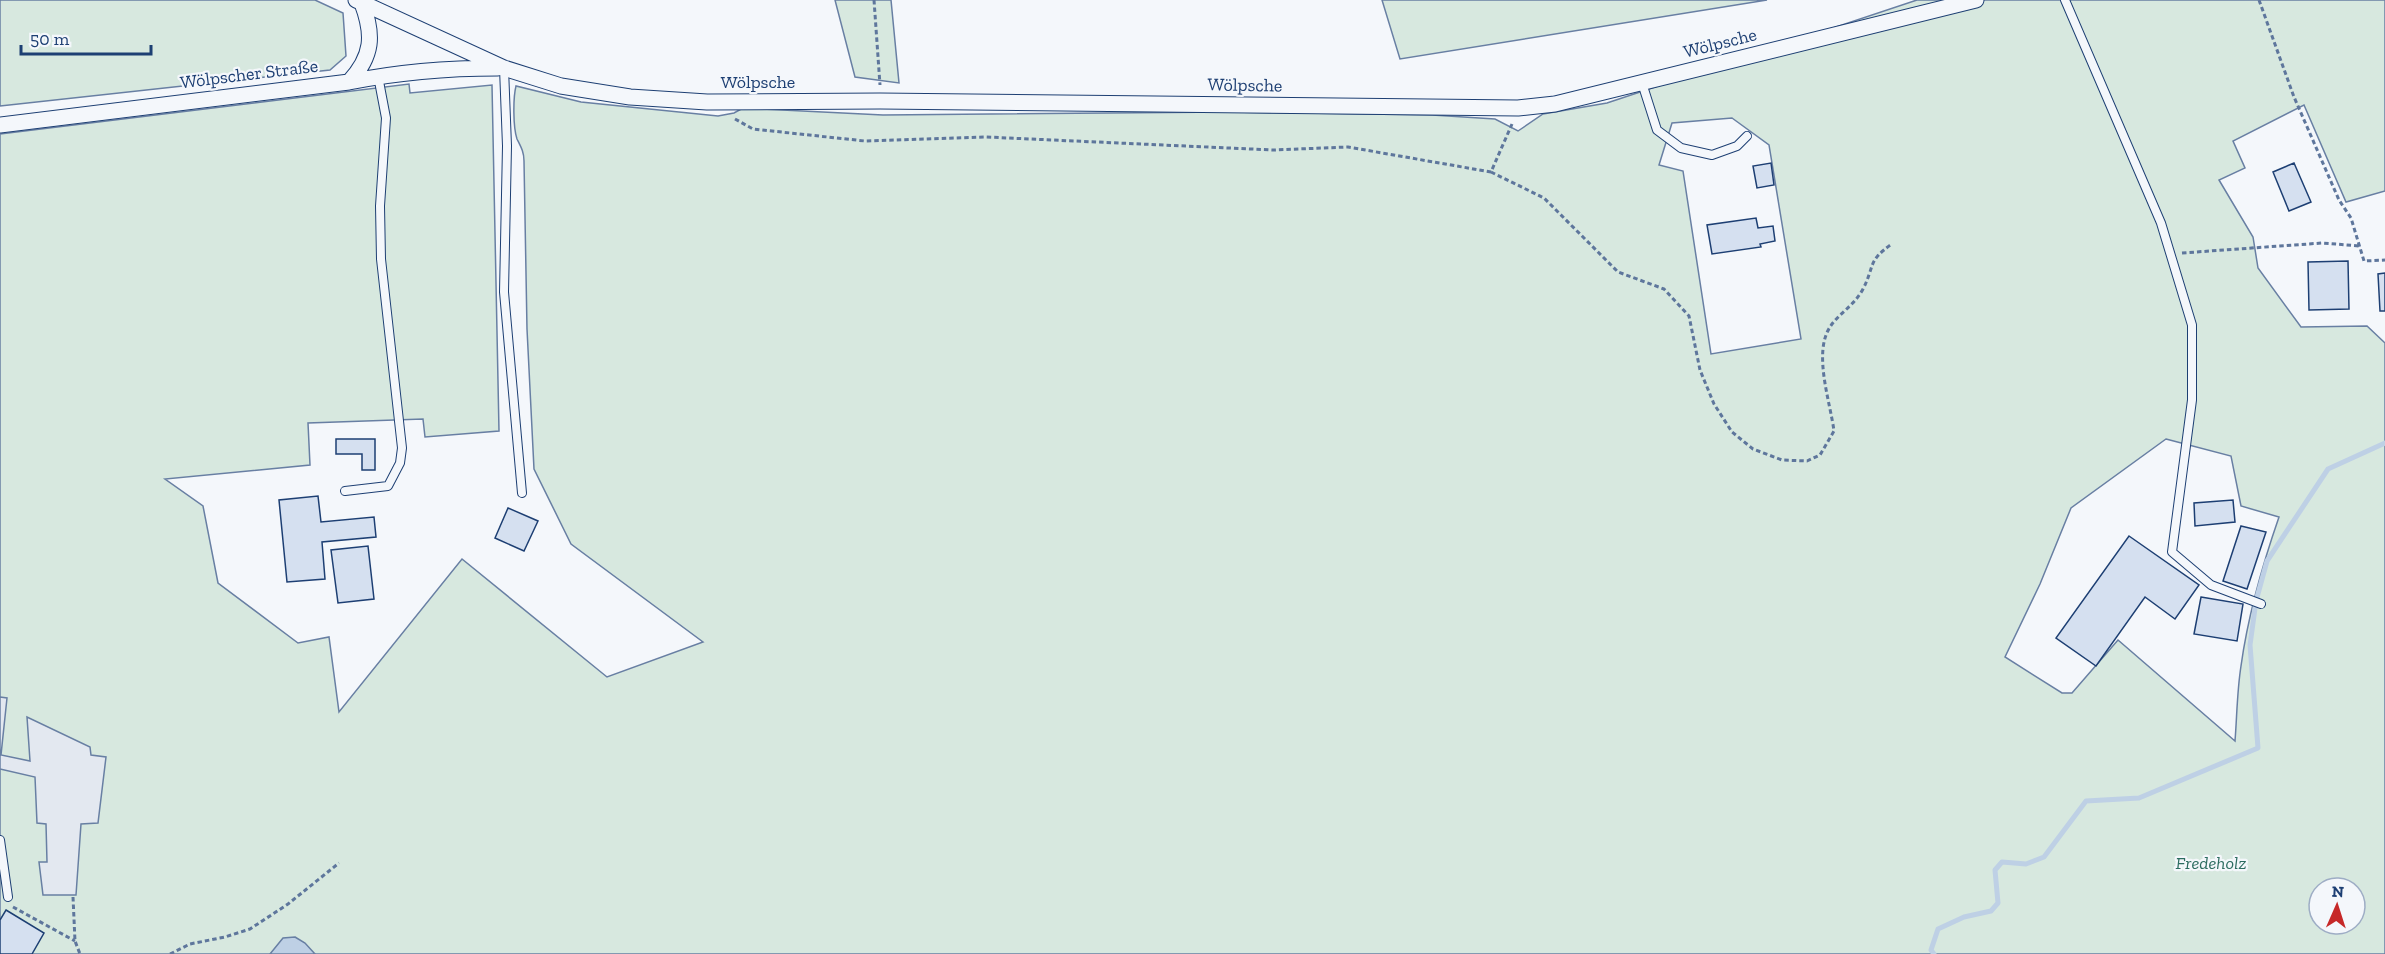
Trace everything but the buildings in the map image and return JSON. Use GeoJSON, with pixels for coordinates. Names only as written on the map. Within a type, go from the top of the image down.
{"type":"FeatureCollection","features":[{"type":"Feature","properties":{"kind":"street","name":"Wölpsche"},"geometry":{"type":"LineString","coordinates":[[504,68],[561,86],[630,97],[707,102],[880,101],[1518,108],[1555,104],[1976,0]]}},
{"type":"Feature","properties":{"kind":"street"},"geometry":{"type":"LineString","coordinates":[[359,1],[504,68]]}},
{"type":"Feature","properties":{"kind":"street"},"geometry":{"type":"LineString","coordinates":[[349,82],[362,67],[368,53],[369,27],[359,1]]}},
{"type":"Feature","properties":{"kind":"street","name":"Wölpscher Straße"},"geometry":{"type":"LineString","coordinates":[[0,125],[349,82],[378,76],[449,68],[504,68]]}},
{"type":"Feature","properties":{"kind":"lane"},"geometry":{"type":"LineString","coordinates":[[2065,0],[2161,223],[2192,325],[2192,400],[2172,552],[2211,585],[2261,604]]}},
{"type":"Feature","properties":{"kind":"lane"},"geometry":{"type":"LineString","coordinates":[[504,68],[507,146],[504,292],[522,493]]}},
{"type":"Feature","properties":{"kind":"lane"},"geometry":{"type":"LineString","coordinates":[[345,491],[388,486],[400,463],[402,448],[381,259],[380,206],[386,118],[378,76]]}},
{"type":"Feature","properties":{"kind":"lane"},"geometry":{"type":"LineString","coordinates":[[1642,83],[1657,130],[1681,148],[1712,155],[1737,146],[1747,136]]}},
{"type":"Feature","properties":{"kind":"lane"},"geometry":{"type":"LineString","coordinates":[[0,840],[8,897]]}},
{"type":"Feature","properties":{"kind":"path"},"geometry":{"type":"LineString","coordinates":[[874,0],[880,101]]}},
{"type":"Feature","properties":{"kind":"path"},"geometry":{"type":"LineString","coordinates":[[2259,0],[2294,97],[2339,200],[2352,218],[2364,261],[2385,260]]}},
{"type":"Feature","properties":{"kind":"path"},"geometry":{"type":"LineString","coordinates":[[1491,172],[1518,108]]}},
{"type":"Feature","properties":{"kind":"path"},"geometry":{"type":"LineString","coordinates":[[735,118],[753,129],[865,141],[986,137],[1273,150],[1348,147],[1491,172],[1544,198],[1618,272],[1664,290],[1689,316],[1701,370],[1714,404],[1732,432],[1753,449],[1782,459],[1807,461],[1820,454],[1834,431],[1822,362],[1822,341],[1831,324],[1850,309],[1864,289],[1871,265],[1878,254],[1892,244]]}},
{"type":"Feature","properties":{"kind":"path"},"geometry":{"type":"LineString","coordinates":[[2170,254],[2322,243],[2360,246]]}},
{"type":"Feature","properties":{"kind":"path"},"geometry":{"type":"LineString","coordinates":[[170,954],[190,944],[250,929],[339,863]]}},
{"type":"Feature","properties":{"kind":"path"},"geometry":{"type":"LineString","coordinates":[[8,897],[10,905],[75,940]]}},
{"type":"Feature","properties":{"kind":"path"},"geometry":{"type":"LineString","coordinates":[[73,897],[75,940],[80,954]]}},
{"type":"Feature","properties":{"kind":"green space"},"geometry":{"type":"Polygon","coordinates":[[[0,0],[315,0],[343,13],[346,56],[330,70],[0,106],[0,0]]]}},
{"type":"Feature","properties":{"kind":"green space"},"geometry":{"type":"Polygon","coordinates":[[[835,0],[891,0],[899,83],[855,77],[835,0]]]}},
{"type":"Feature","properties":{"kind":"green space"},"geometry":{"type":"Polygon","coordinates":[[[1382,0],[1767,0],[1400,59],[1382,0]]]}},
{"type":"Feature","properties":{"kind":"green space","name":"Fredeholz"},"geometry":{"type":"Polygon","coordinates":[[[1917,0],[2385,0],[2385,191],[2346,202],[2304,105],[2233,141],[2245,168],[2219,180],[2253,237],[2258,268],[2301,327],[2367,326],[2385,343],[2385,954],[0,954],[0,134],[409,84],[410,93],[492,85],[499,431],[425,437],[423,419],[308,423],[310,465],[165,479],[203,506],[218,583],[298,643],[329,637],[339,712],[462,559],[607,677],[703,642],[571,544],[534,469],[527,329],[524,158],[515,127],[516,86],[581,102],[718,116],[734,113],[743,108],[883,115],[1229,112],[1432,115],[1495,119],[1518,131],[1543,114],[1607,103],[1917,0]],[[1732,118],[1672,123],[1659,165],[1683,171],[1711,354],[1801,339],[1769,145],[1732,118]],[[2166,439],[2071,508],[2040,584],[2005,657],[2062,693],[2072,693],[2118,640],[2235,741],[2240,675],[2248,628],[2261,572],[2279,517],[2241,506],[2231,456],[2166,439]]]}},
{"type":"Feature","properties":{"kind":"shaded area"},"geometry":{"type":"Polygon","coordinates":[[[0,697],[7,698],[1,755],[30,761],[27,717],[90,747],[91,755],[106,757],[98,823],[81,824],[76,895],[43,895],[39,862],[47,862],[46,824],[37,823],[35,777],[0,769],[0,697]]]}},
{"type":"Feature","properties":{"kind":"water"},"geometry":{"type":"Polygon","coordinates":[[[295,937],[305,943],[315,954],[270,954],[283,938],[295,937]]]}},
{"type":"Feature","properties":{"kind":"waterway"},"geometry":{"type":"LineString","coordinates":[[1934,954],[1931,950],[1938,929],[1964,917],[1991,911],[1998,903],[1995,870],[2002,862],[2026,864],[2044,857],[2086,801],[2139,798],[2258,748],[2250,645],[2256,601],[2267,561],[2328,469],[2385,443]]}}]}
